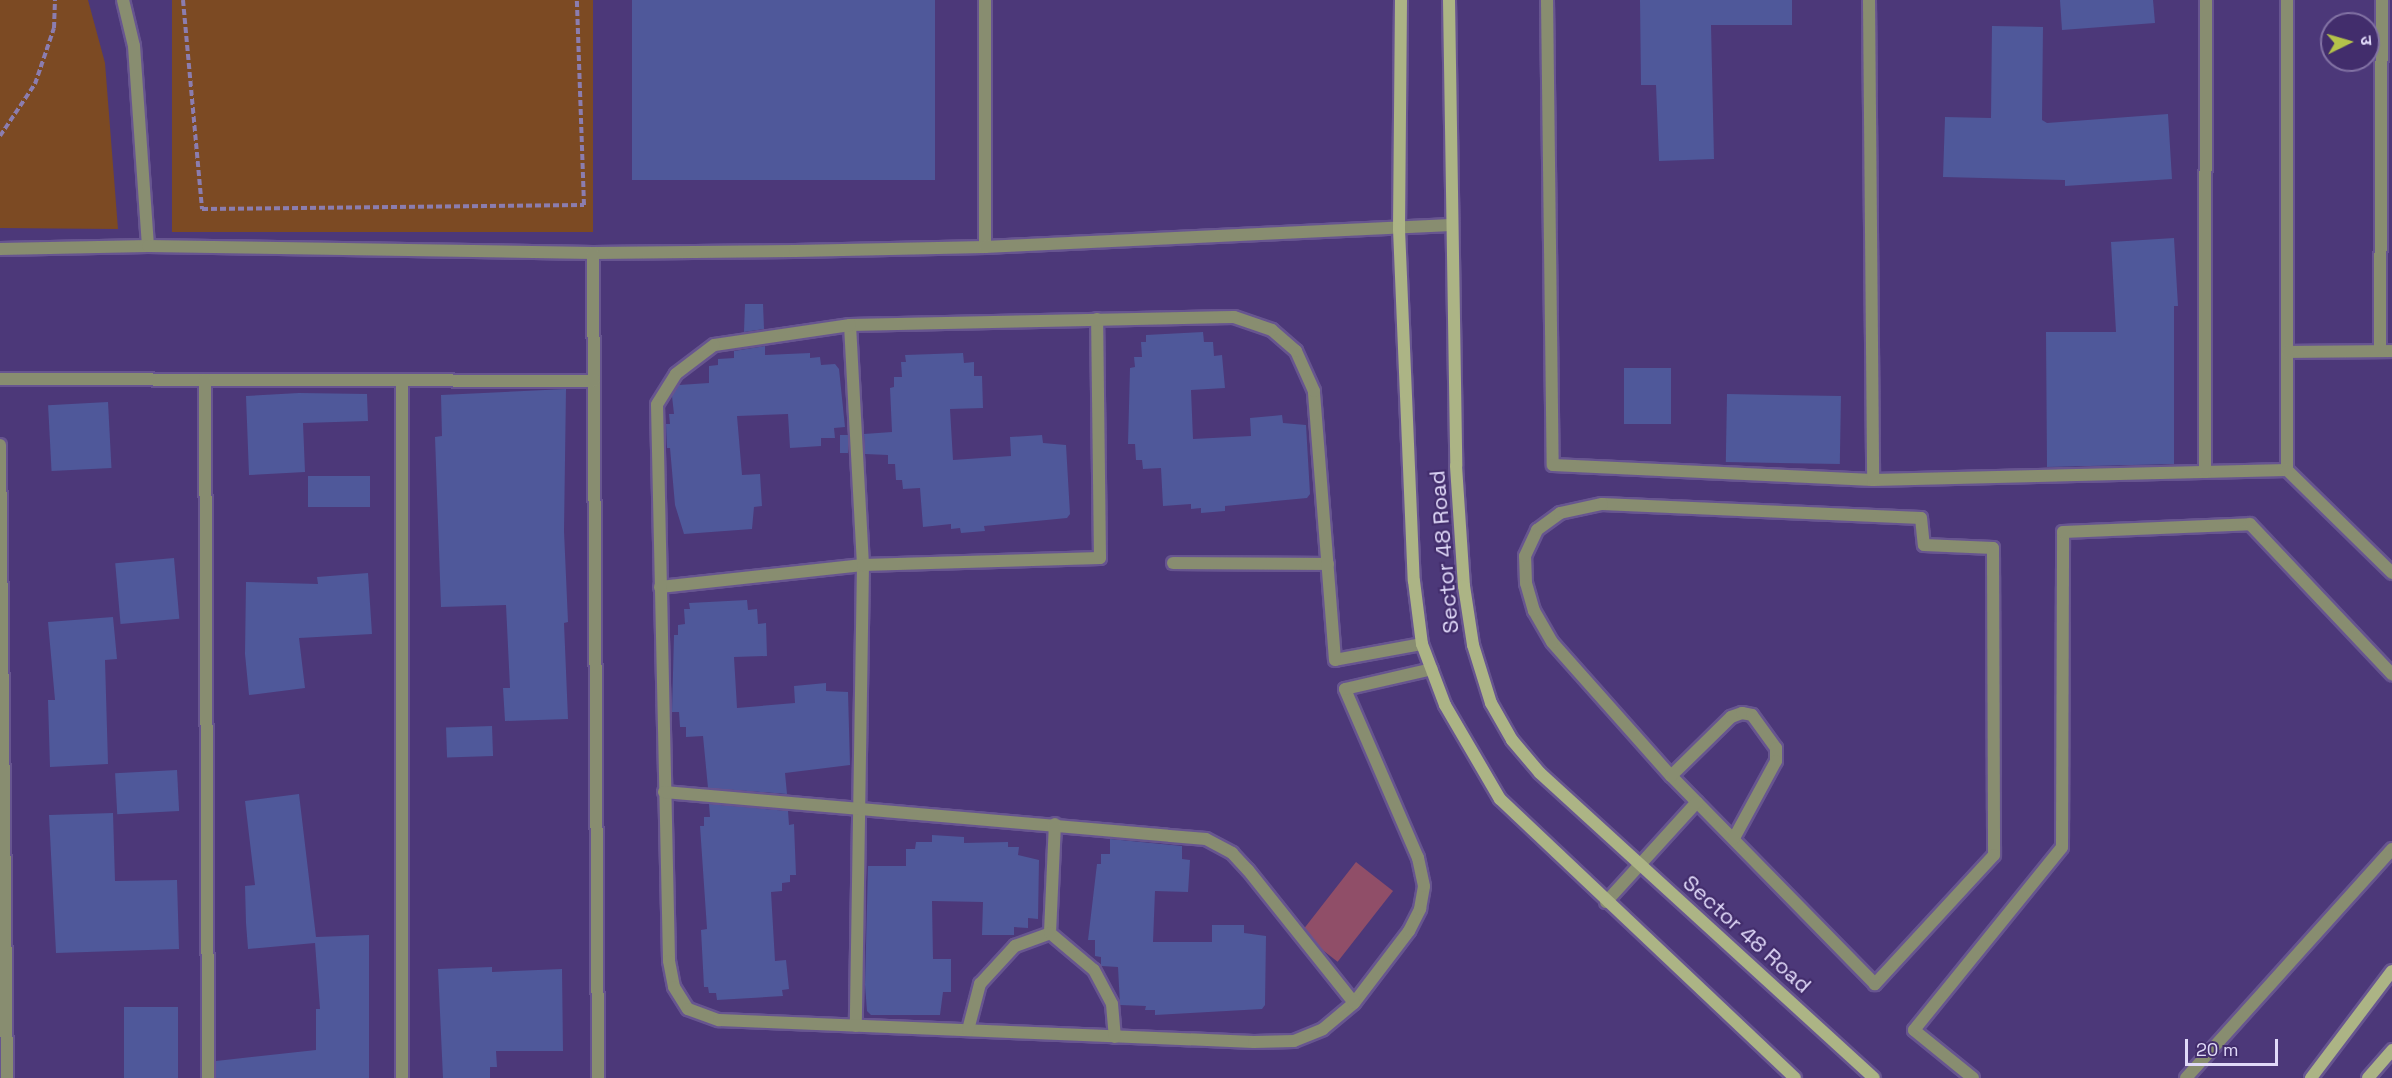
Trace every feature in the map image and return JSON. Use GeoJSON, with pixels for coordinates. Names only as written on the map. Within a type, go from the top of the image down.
{"type":"FeatureCollection","features":[{"type":"Feature","properties":{"kind":"street"},"geometry":{"type":"LineString","coordinates":[[123,0],[136,69],[148,246]]}},
{"type":"Feature","properties":{"kind":"street"},"geometry":{"type":"LineString","coordinates":[[985,0],[985,247]]}},
{"type":"Feature","properties":{"kind":"street","name":"Sector 48 Road"},"geometry":{"type":"LineString","coordinates":[[1401,0],[1399,229],[1414,581],[1422,644],[1445,705],[1500,799],[1606,902],[1795,1078]]}},
{"type":"Feature","properties":{"kind":"street","name":"Sector 48 Road"},"geometry":{"type":"LineString","coordinates":[[1449,0],[1450,225],[1464,586],[1476,655],[1491,703],[1512,740],[1540,773],[1874,1078]]}},
{"type":"Feature","properties":{"kind":"street"},"geometry":{"type":"LineString","coordinates":[[1547,0],[1553,465],[1874,480],[2287,470]]}},
{"type":"Feature","properties":{"kind":"street"},"geometry":{"type":"LineString","coordinates":[[1869,0],[1874,480]]}},
{"type":"Feature","properties":{"kind":"street"},"geometry":{"type":"LineString","coordinates":[[2205,472],[2206,0]]}},
{"type":"Feature","properties":{"kind":"street"},"geometry":{"type":"LineString","coordinates":[[2287,0],[2287,470],[2392,573]]}},
{"type":"Feature","properties":{"kind":"street"},"geometry":{"type":"LineString","coordinates":[[2287,352],[2386,351],[2382,0]]}},
{"type":"Feature","properties":{"kind":"street"},"geometry":{"type":"LineString","coordinates":[[0,249],[148,246],[593,253],[985,247],[1450,225]]}},
{"type":"Feature","properties":{"kind":"street"},"geometry":{"type":"LineString","coordinates":[[593,253],[598,1078]]}},
{"type":"Feature","properties":{"kind":"street"},"geometry":{"type":"LineString","coordinates":[[1422,644],[1335,660],[1329,617],[1328,564],[1314,391],[1296,351],[1272,330],[1234,316],[850,325],[714,345],[676,374],[657,405],[664,792],[669,961],[674,987],[688,1009],[719,1020],[1115,1037],[1294,1041],[1323,1029],[1354,1003],[1409,931],[1424,886],[1418,858],[1345,689],[1432,669]]}},
{"type":"Feature","properties":{"kind":"street"},"geometry":{"type":"LineString","coordinates":[[660,587],[863,565],[1100,558],[1097,319]]}},
{"type":"Feature","properties":{"kind":"street"},"geometry":{"type":"LineString","coordinates":[[850,325],[863,565],[857,809],[856,1026]]}},
{"type":"Feature","properties":{"kind":"street"},"geometry":{"type":"LineString","coordinates":[[0,379],[594,381]]}},
{"type":"Feature","properties":{"kind":"street"},"geometry":{"type":"LineString","coordinates":[[205,380],[208,1078]]}},
{"type":"Feature","properties":{"kind":"street"},"geometry":{"type":"LineString","coordinates":[[402,380],[402,1078]]}},
{"type":"Feature","properties":{"kind":"street"},"geometry":{"type":"LineString","coordinates":[[0,445],[3,970],[8,1078]]}},
{"type":"Feature","properties":{"kind":"street"},"geometry":{"type":"LineString","coordinates":[[1602,504],[1921,518],[1924,545],[1993,548],[1994,855],[1875,984],[1697,802],[1671,776],[1552,642],[1534,611],[1526,583],[1525,556],[1537,530],[1560,513],[1602,504]]}},
{"type":"Feature","properties":{"kind":"street"},"geometry":{"type":"LineString","coordinates":[[1973,1078],[1914,1030],[2062,847],[2063,532],[2250,524],[2392,674]]}},
{"type":"Feature","properties":{"kind":"street"},"geometry":{"type":"LineString","coordinates":[[1173,562],[1328,564]]}},
{"type":"Feature","properties":{"kind":"street"},"geometry":{"type":"LineString","coordinates":[[1671,776],[1731,717],[1742,712],[1752,715],[1776,748],[1776,761],[1734,838]]}},
{"type":"Feature","properties":{"kind":"street"},"geometry":{"type":"LineString","coordinates":[[664,792],[1184,835],[1206,839],[1232,853],[1354,1003]]}},
{"type":"Feature","properties":{"kind":"street"},"geometry":{"type":"LineString","coordinates":[[1606,902],[1697,802]]}},
{"type":"Feature","properties":{"kind":"street"},"geometry":{"type":"LineString","coordinates":[[1050,933],[1055,824]]}},
{"type":"Feature","properties":{"kind":"street"},"geometry":{"type":"LineString","coordinates":[[2186,1078],[2392,849]]}},
{"type":"Feature","properties":{"kind":"street"},"geometry":{"type":"LineString","coordinates":[[1050,933],[1094,970],[1112,1004],[1115,1037]]}},
{"type":"Feature","properties":{"kind":"street"},"geometry":{"type":"LineString","coordinates":[[968,1030],[980,984],[1015,946],[1050,933]]}},
{"type":"Feature","properties":{"kind":"street"},"geometry":{"type":"LineString","coordinates":[[2311,1078],[2392,971]]}},
{"type":"Feature","properties":{"kind":"street"},"geometry":{"type":"LineString","coordinates":[[2368,1078],[2392,1050]]}},
{"type":"Feature","properties":{"kind":"path"},"geometry":{"type":"LineString","coordinates":[[0,136],[35,84],[54,28],[55,0]]}},
{"type":"Feature","properties":{"kind":"path"},"geometry":{"type":"LineString","coordinates":[[183,0],[202,209],[584,205],[577,0]]}},
{"type":"Feature","properties":{"kind":"shaded area"},"geometry":{"type":"Polygon","coordinates":[[[0,0],[88,0],[105,63],[118,229],[0,228],[0,0]]]}},
{"type":"Feature","properties":{"kind":"shaded area"},"geometry":{"type":"Polygon","coordinates":[[[172,0],[593,0],[593,232],[172,232],[172,0]]]}},
{"type":"Feature","properties":{"kind":"shaded area"},"geometry":{"type":"Polygon","coordinates":[[[1356,862],[1393,891],[1338,962],[1301,933],[1356,862]]]}},
{"type":"Feature","properties":{"kind":"building"},"geometry":{"type":"Polygon","coordinates":[[[632,0],[935,0],[935,180],[632,180],[632,0]]]}},
{"type":"Feature","properties":{"kind":"building"},"geometry":{"type":"Polygon","coordinates":[[[1640,0],[1792,0],[1792,25],[1711,25],[1714,159],[1659,161],[1656,85],[1641,85],[1640,0]]]}},
{"type":"Feature","properties":{"kind":"building"},"geometry":{"type":"Polygon","coordinates":[[[2060,0],[2153,0],[2155,23],[2062,30],[2060,0]]]}},
{"type":"Feature","properties":{"kind":"building"},"geometry":{"type":"Polygon","coordinates":[[[1992,26],[2043,27],[2042,120],[2047,123],[2168,114],[2172,179],[2065,186],[2065,180],[1943,177],[1945,117],[1991,118],[1992,26]]]}},
{"type":"Feature","properties":{"kind":"building"},"geometry":{"type":"Polygon","coordinates":[[[2174,238],[2178,306],[2174,306],[2174,464],[2047,467],[2046,332],[2116,332],[2111,242],[2174,238]]]}},
{"type":"Feature","properties":{"kind":"building"},"geometry":{"type":"Polygon","coordinates":[[[745,304],[763,304],[764,329],[744,332],[745,304]]]}},
{"type":"Feature","properties":{"kind":"building"},"geometry":{"type":"Polygon","coordinates":[[[1203,332],[1204,342],[1213,342],[1214,356],[1222,355],[1225,388],[1191,390],[1193,439],[1251,436],[1250,418],[1282,415],[1283,423],[1306,425],[1310,494],[1307,498],[1225,506],[1225,511],[1201,513],[1201,508],[1191,509],[1191,504],[1163,506],[1161,468],[1143,469],[1142,460],[1136,460],[1135,444],[1128,444],[1130,368],[1135,367],[1134,357],[1142,357],[1141,342],[1146,342],[1146,335],[1203,332]]]}},
{"type":"Feature","properties":{"kind":"building"},"geometry":{"type":"Polygon","coordinates":[[[765,346],[765,355],[810,353],[810,358],[820,357],[821,365],[835,364],[839,369],[845,427],[834,428],[835,438],[821,438],[821,446],[790,448],[788,414],[737,416],[742,475],[760,474],[762,506],[754,507],[752,529],[684,534],[675,505],[670,448],[667,448],[666,424],[670,424],[669,414],[674,414],[672,396],[679,385],[709,383],[709,366],[718,365],[718,359],[734,358],[734,351],[765,346]]]}},
{"type":"Feature","properties":{"kind":"building"},"geometry":{"type":"Polygon","coordinates":[[[963,353],[964,363],[974,362],[974,376],[982,376],[983,408],[950,409],[953,460],[1011,456],[1010,437],[1042,435],[1043,443],[1066,445],[1070,514],[1067,518],[984,526],[985,531],[961,533],[960,528],[951,529],[951,524],[923,527],[920,488],[903,489],[902,480],[896,480],[895,464],[888,464],[888,455],[865,454],[864,434],[892,432],[890,388],[894,387],[894,377],[902,377],[901,362],[906,362],[905,355],[963,353]]]}},
{"type":"Feature","properties":{"kind":"building"},"geometry":{"type":"Polygon","coordinates":[[[1624,368],[1671,368],[1671,424],[1624,424],[1624,368]]]}},
{"type":"Feature","properties":{"kind":"building"},"geometry":{"type":"Polygon","coordinates":[[[566,389],[564,531],[568,622],[564,623],[568,719],[505,721],[503,688],[510,688],[506,605],[441,607],[435,437],[442,436],[441,395],[566,389]]]}},
{"type":"Feature","properties":{"kind":"building"},"geometry":{"type":"Polygon","coordinates":[[[299,393],[367,394],[368,421],[303,423],[305,472],[249,475],[246,396],[299,393]]]}},
{"type":"Feature","properties":{"kind":"building"},"geometry":{"type":"Polygon","coordinates":[[[1727,394],[1841,396],[1840,464],[1726,462],[1727,394]]]}},
{"type":"Feature","properties":{"kind":"building"},"geometry":{"type":"Polygon","coordinates":[[[108,402],[111,468],[52,471],[48,405],[108,402]]]}},
{"type":"Feature","properties":{"kind":"building"},"geometry":{"type":"Polygon","coordinates":[[[840,435],[848,435],[848,453],[840,453],[840,435]]]}},
{"type":"Feature","properties":{"kind":"building"},"geometry":{"type":"Polygon","coordinates":[[[308,476],[370,476],[370,507],[308,507],[308,476]]]}},
{"type":"Feature","properties":{"kind":"building"},"geometry":{"type":"Polygon","coordinates":[[[174,558],[179,619],[121,624],[115,563],[174,558]]]}},
{"type":"Feature","properties":{"kind":"building"},"geometry":{"type":"Polygon","coordinates":[[[368,573],[372,634],[299,638],[305,688],[249,695],[245,654],[246,582],[318,584],[317,577],[368,573]]]}},
{"type":"Feature","properties":{"kind":"building"},"geometry":{"type":"Polygon","coordinates":[[[747,600],[748,610],[757,609],[758,624],[766,623],[767,656],[734,657],[737,708],[795,703],[794,686],[826,683],[826,691],[848,692],[850,765],[785,773],[787,794],[708,788],[703,736],[686,737],[686,727],[680,727],[679,712],[672,712],[674,635],[678,635],[678,625],[685,624],[684,609],[690,609],[689,603],[747,600]]]}},
{"type":"Feature","properties":{"kind":"building"},"geometry":{"type":"Polygon","coordinates":[[[113,617],[117,659],[105,660],[108,764],[50,767],[48,700],[55,700],[48,622],[113,617]]]}},
{"type":"Feature","properties":{"kind":"building"},"geometry":{"type":"Polygon","coordinates":[[[492,726],[493,756],[447,758],[446,728],[492,726]]]}},
{"type":"Feature","properties":{"kind":"building"},"geometry":{"type":"Polygon","coordinates":[[[177,770],[179,811],[117,814],[115,773],[177,770]]]}},
{"type":"Feature","properties":{"kind":"building"},"geometry":{"type":"Polygon","coordinates":[[[299,794],[316,937],[369,935],[369,1078],[216,1078],[216,1061],[316,1050],[316,1009],[320,1009],[315,943],[248,949],[246,923],[245,886],[255,885],[245,801],[299,794]]]}},
{"type":"Feature","properties":{"kind":"building"},"geometry":{"type":"Polygon","coordinates":[[[709,804],[788,811],[789,825],[794,824],[796,875],[790,875],[790,882],[782,883],[782,891],[771,892],[775,961],[786,960],[789,989],[782,990],[783,996],[717,1000],[716,993],[709,993],[708,987],[704,987],[701,930],[707,929],[700,826],[704,826],[704,817],[710,817],[709,804]]]}},
{"type":"Feature","properties":{"kind":"building"},"geometry":{"type":"Polygon","coordinates":[[[113,813],[115,881],[177,880],[179,949],[56,953],[49,815],[113,813]]]}},
{"type":"Feature","properties":{"kind":"building"},"geometry":{"type":"Polygon","coordinates":[[[932,835],[964,837],[964,843],[1008,842],[1008,847],[1019,847],[1018,855],[1039,860],[1038,919],[1028,918],[1028,928],[1014,927],[1014,935],[982,935],[983,902],[932,901],[933,959],[951,959],[951,992],[943,992],[940,1015],[871,1015],[867,1011],[865,985],[868,866],[906,866],[906,849],[915,849],[916,842],[932,842],[932,835]]]}},
{"type":"Feature","properties":{"kind":"building"},"geometry":{"type":"Polygon","coordinates":[[[1110,839],[1182,846],[1182,859],[1190,860],[1188,892],[1155,891],[1153,942],[1212,942],[1212,925],[1244,925],[1244,933],[1266,936],[1265,1005],[1262,1009],[1155,1015],[1155,1010],[1145,1010],[1146,1006],[1120,1005],[1118,967],[1101,966],[1101,957],[1095,956],[1095,940],[1088,940],[1097,864],[1101,864],[1101,854],[1110,854],[1110,839]]]}},
{"type":"Feature","properties":{"kind":"building"},"geometry":{"type":"Polygon","coordinates":[[[492,967],[492,972],[562,969],[563,1051],[496,1051],[497,1067],[490,1067],[490,1078],[443,1078],[438,969],[492,967]]]}},
{"type":"Feature","properties":{"kind":"building"},"geometry":{"type":"Polygon","coordinates":[[[124,1007],[178,1007],[178,1078],[124,1078],[124,1007]]]}}]}
